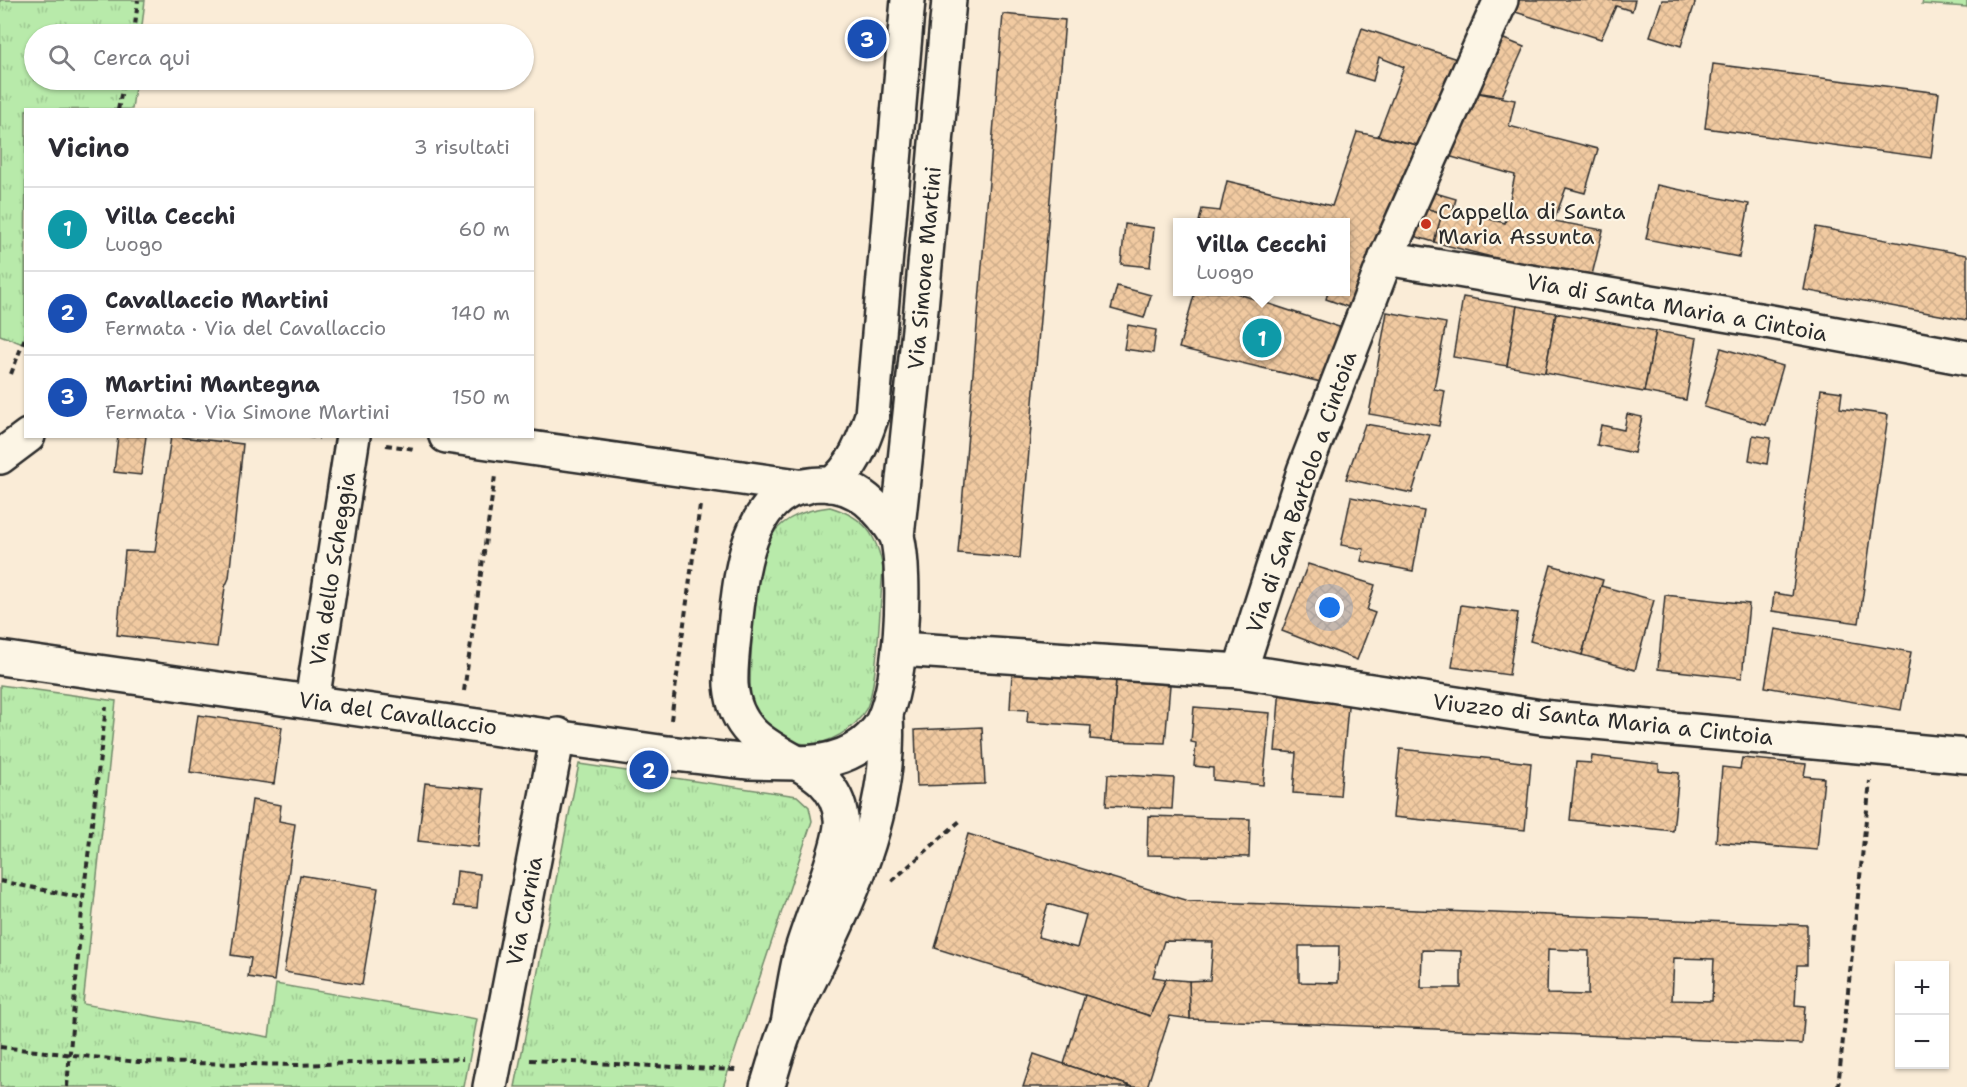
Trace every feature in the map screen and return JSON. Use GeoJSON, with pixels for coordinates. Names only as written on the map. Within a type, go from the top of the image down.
{"type":"FeatureCollection","features":[{"type":"Feature","properties":{"kind":"street","name":"Via Simone Martini"},"geometry":{"type":"LineString","coordinates":[[767,1087],[788,1024],[801,954],[841,826],[838,808],[829,787],[812,771],[764,745],[743,725],[731,685],[741,575],[748,544],[761,517],[776,501],[818,486],[848,470],[866,435],[872,415],[908,0]]}},
{"type":"Feature","properties":{"kind":"street","name":"Via Simone Martini"},"geometry":{"type":"LineString","coordinates":[[788,1024],[819,967],[848,903],[879,801],[888,760],[886,717],[899,649],[903,578],[897,536],[920,320],[949,0]]}},
{"type":"Feature","properties":{"kind":"street","name":"Via di San Bartolo a Cintoia"},"geometry":{"type":"LineString","coordinates":[[1240,671],[1304,471],[1386,258],[1501,0]]}},
{"type":"Feature","properties":{"kind":"street","name":"Via di Santa Maria a Cintoia"},"geometry":{"type":"LineString","coordinates":[[1386,258],[1771,322],[1967,358]]}},
{"type":"Feature","properties":{"kind":"street"},"geometry":{"type":"LineString","coordinates":[[0,457],[25,438]]}},
{"type":"Feature","properties":{"kind":"street","name":"Via dello Scheggia"},"geometry":{"type":"LineString","coordinates":[[312,701],[368,440]]}},
{"type":"Feature","properties":{"kind":"street"},"geometry":{"type":"LineString","coordinates":[[433,443],[818,486]]}},
{"type":"Feature","properties":{"kind":"street","name":"Via Simone Martini"},"geometry":{"type":"LineString","coordinates":[[818,486],[851,490],[872,502],[897,536]]}},
{"type":"Feature","properties":{"kind":"street"},"geometry":{"type":"LineString","coordinates":[[899,649],[1240,671]]}},
{"type":"Feature","properties":{"kind":"street","name":"Via del Cavallaccio"},"geometry":{"type":"LineString","coordinates":[[0,658],[558,735],[667,753],[749,762],[796,763]]}},
{"type":"Feature","properties":{"kind":"street","name":"Viuzzo di Santa Maria a Cintoia"},"geometry":{"type":"LineString","coordinates":[[1240,671],[1541,717],[1967,756]]}},
{"type":"Feature","properties":{"kind":"street","name":"Via Simone Martini"},"geometry":{"type":"LineString","coordinates":[[796,763],[824,762],[845,754],[867,741],[886,717]]}},
{"type":"Feature","properties":{"kind":"street","name":"Via Carnia"},"geometry":{"type":"LineString","coordinates":[[492,1073],[558,735]]}},
{"type":"Feature","properties":{"kind":"path"},"geometry":{"type":"LineString","coordinates":[[135,24],[138,0]]}},
{"type":"Feature","properties":{"kind":"path"},"geometry":{"type":"LineString","coordinates":[[118,108],[122,90]]}},
{"type":"Feature","properties":{"kind":"path"},"geometry":{"type":"LineString","coordinates":[[11,374],[24,340]]}},
{"type":"Feature","properties":{"kind":"path"},"geometry":{"type":"LineString","coordinates":[[368,440],[433,443]]}},
{"type":"Feature","properties":{"kind":"path"},"geometry":{"type":"LineString","coordinates":[[464,693],[496,468]]}},
{"type":"Feature","properties":{"kind":"path"},"geometry":{"type":"LineString","coordinates":[[670,731],[700,502]]}},
{"type":"Feature","properties":{"kind":"path"},"geometry":{"type":"LineString","coordinates":[[67,1087],[83,898],[110,673]]}},
{"type":"Feature","properties":{"kind":"path"},"geometry":{"type":"LineString","coordinates":[[1838,1087],[1873,748]]}},
{"type":"Feature","properties":{"kind":"path"},"geometry":{"type":"LineString","coordinates":[[0,881],[83,898]]}},
{"type":"Feature","properties":{"kind":"path"},"geometry":{"type":"LineString","coordinates":[[0,1047],[138,1062],[299,1065],[492,1073],[736,1070]]}},
{"type":"Feature","properties":{"kind":"path"},"geometry":{"type":"LineString","coordinates":[[733,1078],[740,1058]]}},
{"type":"Feature","properties":{"kind":"green space"},"geometry":{"type":"Polygon","coordinates":[[[0,0],[145,0],[142,24],[24,24],[24,90],[135,90],[132,108],[24,108],[24,345],[0,335],[0,0]]]}},
{"type":"Feature","properties":{"kind":"green space"},"geometry":{"type":"Polygon","coordinates":[[[1923,0],[1967,0],[1967,7],[1922,4],[1923,0]]]}},
{"type":"Feature","properties":{"kind":"green space"},"geometry":{"type":"Polygon","coordinates":[[[830,507],[860,522],[873,537],[877,546],[883,569],[876,663],[870,698],[866,709],[855,723],[832,739],[806,744],[778,735],[762,720],[751,699],[757,578],[761,552],[783,523],[797,515],[830,507]]]}},
{"type":"Feature","properties":{"kind":"green space"},"geometry":{"type":"Polygon","coordinates":[[[0,685],[116,701],[83,1004],[269,1037],[276,984],[477,1019],[464,1087],[0,1087],[0,685]]]}},
{"type":"Feature","properties":{"kind":"green space"},"geometry":{"type":"Polygon","coordinates":[[[579,764],[797,796],[809,807],[812,821],[723,1087],[515,1087],[579,764]]]}},
{"type":"Feature","properties":{"kind":"building"},"geometry":{"type":"Polygon","coordinates":[[[1514,0],[1635,0],[1632,11],[1616,6],[1601,39],[1509,10],[1514,0]]]}},
{"type":"Feature","properties":{"kind":"building"},"geometry":{"type":"Polygon","coordinates":[[[1662,0],[1696,0],[1681,46],[1650,36],[1662,0]]]}},
{"type":"Feature","properties":{"kind":"building"},"geometry":{"type":"Polygon","coordinates":[[[1003,14],[1065,20],[1020,558],[958,553],[1003,14]]]}},
{"type":"Feature","properties":{"kind":"building"},"geometry":{"type":"Polygon","coordinates":[[[1362,28],[1460,60],[1422,146],[1378,136],[1404,67],[1379,57],[1373,81],[1347,73],[1362,28]]]}},
{"type":"Feature","properties":{"kind":"building"},"geometry":{"type":"Polygon","coordinates":[[[1494,35],[1524,47],[1502,96],[1468,91],[1494,35]]]}},
{"type":"Feature","properties":{"kind":"building"},"geometry":{"type":"Polygon","coordinates":[[[1713,64],[1939,93],[1931,158],[1705,128],[1713,64]]]}},
{"type":"Feature","properties":{"kind":"building"},"geometry":{"type":"Polygon","coordinates":[[[1468,91],[1515,100],[1509,126],[1598,149],[1585,193],[1566,188],[1554,221],[1603,230],[1590,283],[1434,242],[1442,213],[1418,206],[1429,191],[1456,199],[1453,210],[1505,223],[1515,175],[1441,154],[1468,91]]]}},
{"type":"Feature","properties":{"kind":"building"},"geometry":{"type":"Polygon","coordinates":[[[1357,132],[1422,146],[1351,308],[1326,299],[1327,296],[1350,296],[1350,218],[1200,218],[1202,209],[1220,211],[1227,181],[1332,206],[1357,132]]]}},
{"type":"Feature","properties":{"kind":"building"},"geometry":{"type":"Polygon","coordinates":[[[1657,185],[1749,204],[1739,257],[1646,239],[1657,185]]]}},
{"type":"Feature","properties":{"kind":"building","name":"Cappella di Santa Maria Assunta"},"geometry":{"type":"Polygon","coordinates":[[[1418,206],[1442,213],[1434,242],[1410,235],[1418,206]]]}},
{"type":"Feature","properties":{"kind":"building"},"geometry":{"type":"Polygon","coordinates":[[[1125,224],[1154,228],[1150,267],[1121,264],[1125,224]]]}},
{"type":"Feature","properties":{"kind":"building"},"geometry":{"type":"Polygon","coordinates":[[[1816,227],[1967,255],[1967,320],[1804,290],[1816,227]]]}},
{"type":"Feature","properties":{"kind":"building"},"geometry":{"type":"Polygon","coordinates":[[[1117,286],[1151,295],[1144,318],[1111,309],[1117,286]]]}},
{"type":"Feature","properties":{"kind":"building"},"geometry":{"type":"Polygon","coordinates":[[[1194,296],[1245,296],[1345,329],[1325,383],[1179,348],[1194,296]]]}},
{"type":"Feature","properties":{"kind":"building"},"geometry":{"type":"Polygon","coordinates":[[[1463,297],[1517,306],[1507,366],[1453,357],[1463,297]]]}},
{"type":"Feature","properties":{"kind":"building"},"geometry":{"type":"Polygon","coordinates":[[[1517,306],[1556,313],[1545,373],[1507,366],[1517,306]]]}},
{"type":"Feature","properties":{"kind":"building"},"geometry":{"type":"Polygon","coordinates":[[[1387,312],[1446,323],[1434,389],[1445,391],[1439,426],[1369,414],[1387,312]]]}},
{"type":"Feature","properties":{"kind":"building"},"geometry":{"type":"Polygon","coordinates":[[[1556,313],[1656,331],[1644,392],[1545,373],[1556,313]]]}},
{"type":"Feature","properties":{"kind":"building"},"geometry":{"type":"Polygon","coordinates":[[[1128,325],[1156,330],[1153,353],[1124,349],[1128,325]]]}},
{"type":"Feature","properties":{"kind":"building"},"geometry":{"type":"Polygon","coordinates":[[[1656,331],[1697,338],[1686,400],[1644,392],[1656,331]]]}},
{"type":"Feature","properties":{"kind":"building"},"geometry":{"type":"Polygon","coordinates":[[[1721,348],[1783,366],[1766,425],[1704,407],[1721,348]]]}},
{"type":"Feature","properties":{"kind":"building"},"geometry":{"type":"Polygon","coordinates":[[[1821,389],[1842,392],[1840,408],[1888,415],[1859,623],[1772,611],[1774,593],[1792,596],[1821,389]]]}},
{"type":"Feature","properties":{"kind":"building"},"geometry":{"type":"Polygon","coordinates":[[[1627,414],[1642,417],[1634,453],[1597,445],[1601,425],[1624,430],[1627,414]]]}},
{"type":"Feature","properties":{"kind":"building"},"geometry":{"type":"Polygon","coordinates":[[[1365,424],[1430,435],[1412,493],[1346,479],[1365,424]]]}},
{"type":"Feature","properties":{"kind":"building"},"geometry":{"type":"Polygon","coordinates":[[[1753,435],[1771,438],[1767,464],[1749,460],[1753,435]]]}},
{"type":"Feature","properties":{"kind":"building"},"geometry":{"type":"Polygon","coordinates":[[[118,438],[146,438],[141,475],[114,472],[118,438]]]}},
{"type":"Feature","properties":{"kind":"building"},"geometry":{"type":"Polygon","coordinates":[[[171,438],[243,444],[229,578],[225,587],[217,647],[117,635],[125,551],[155,552],[171,438]]]}},
{"type":"Feature","properties":{"kind":"building"},"geometry":{"type":"Polygon","coordinates":[[[1351,497],[1424,511],[1413,571],[1361,561],[1364,549],[1341,545],[1351,497]]]}},
{"type":"Feature","properties":{"kind":"building"},"geometry":{"type":"Polygon","coordinates":[[[1308,564],[1375,585],[1367,610],[1375,613],[1357,660],[1282,631],[1308,564]]]}},
{"type":"Feature","properties":{"kind":"building"},"geometry":{"type":"Polygon","coordinates":[[[1551,565],[1603,580],[1582,655],[1530,641],[1551,565]]]}},
{"type":"Feature","properties":{"kind":"building"},"geometry":{"type":"Polygon","coordinates":[[[1601,586],[1654,600],[1635,670],[1582,655],[1601,586]]]}},
{"type":"Feature","properties":{"kind":"building"},"geometry":{"type":"Polygon","coordinates":[[[1665,595],[1749,604],[1742,678],[1658,669],[1665,595]]]}},
{"type":"Feature","properties":{"kind":"building"},"geometry":{"type":"Polygon","coordinates":[[[1461,605],[1518,613],[1509,675],[1452,667],[1461,605]]]}},
{"type":"Feature","properties":{"kind":"building"},"geometry":{"type":"Polygon","coordinates":[[[1775,629],[1911,652],[1901,710],[1765,687],[1775,629]]]}},
{"type":"Feature","properties":{"kind":"building"},"geometry":{"type":"Polygon","coordinates":[[[1012,673],[1116,680],[1112,741],[1090,739],[1091,726],[1027,722],[1028,710],[1010,709],[1012,673]]]}},
{"type":"Feature","properties":{"kind":"building"},"geometry":{"type":"Polygon","coordinates":[[[1116,680],[1170,685],[1165,743],[1112,741],[1116,680]]]}},
{"type":"Feature","properties":{"kind":"building"},"geometry":{"type":"Polygon","coordinates":[[[1280,687],[1349,695],[1340,796],[1293,793],[1296,753],[1275,751],[1280,687]]]}},
{"type":"Feature","properties":{"kind":"building"},"geometry":{"type":"Polygon","coordinates":[[[1194,707],[1270,713],[1263,785],[1213,780],[1213,768],[1194,766],[1196,743],[1191,742],[1194,707]]]}},
{"type":"Feature","properties":{"kind":"building"},"geometry":{"type":"Polygon","coordinates":[[[198,715],[282,727],[274,784],[190,772],[198,715]]]}},
{"type":"Feature","properties":{"kind":"building"},"geometry":{"type":"Polygon","coordinates":[[[982,727],[985,784],[917,786],[915,730],[982,727]]]}},
{"type":"Feature","properties":{"kind":"building"},"geometry":{"type":"Polygon","coordinates":[[[1400,749],[1531,763],[1525,830],[1393,817],[1400,749]]]}},
{"type":"Feature","properties":{"kind":"building"},"geometry":{"type":"Polygon","coordinates":[[[1592,756],[1659,764],[1659,771],[1679,773],[1673,831],[1570,820],[1576,762],[1591,763],[1592,756]]]}},
{"type":"Feature","properties":{"kind":"building"},"geometry":{"type":"Polygon","coordinates":[[[1742,758],[1806,764],[1804,776],[1824,778],[1817,850],[1716,842],[1722,767],[1740,769],[1742,758]]]}},
{"type":"Feature","properties":{"kind":"building"},"geometry":{"type":"Polygon","coordinates":[[[1108,774],[1174,778],[1172,809],[1106,806],[1108,774]]]}},
{"type":"Feature","properties":{"kind":"building"},"geometry":{"type":"Polygon","coordinates":[[[425,783],[484,789],[478,847],[418,841],[425,783]]]}},
{"type":"Feature","properties":{"kind":"building"},"geometry":{"type":"Polygon","coordinates":[[[252,800],[281,805],[279,821],[295,824],[274,981],[248,977],[251,958],[231,955],[252,800]]]}},
{"type":"Feature","properties":{"kind":"building"},"geometry":{"type":"Polygon","coordinates":[[[1148,816],[1250,819],[1249,857],[1147,855],[1148,816]]]}},
{"type":"Feature","properties":{"kind":"building"},"geometry":{"type":"Polygon","coordinates":[[[968,834],[1188,901],[1807,925],[1807,965],[1797,965],[1795,1005],[1805,1006],[1802,1044],[1190,1019],[1189,981],[1210,980],[1213,942],[1164,941],[1153,977],[1166,979],[1150,1016],[935,948],[968,834]],[[1048,904],[1038,937],[1077,948],[1086,915],[1048,904]],[[1299,946],[1299,982],[1338,983],[1339,946],[1299,946]],[[1548,949],[1547,994],[1588,995],[1589,951],[1548,949]],[[1422,950],[1421,988],[1461,988],[1461,951],[1422,950]],[[1674,958],[1672,1000],[1712,1001],[1714,959],[1674,958]]]}},
{"type":"Feature","properties":{"kind":"building"},"geometry":{"type":"Polygon","coordinates":[[[457,871],[480,874],[477,908],[454,906],[457,871]]]}},
{"type":"Feature","properties":{"kind":"building"},"geometry":{"type":"Polygon","coordinates":[[[300,875],[378,888],[362,985],[284,972],[300,875]]]}},
{"type":"Feature","properties":{"kind":"building"},"geometry":{"type":"Polygon","coordinates":[[[1166,979],[1189,981],[1190,1019],[1170,1016],[1147,1087],[1133,1087],[1064,1064],[1085,995],[1150,1016],[1166,979]]]}},
{"type":"Feature","properties":{"kind":"building"},"geometry":{"type":"Polygon","coordinates":[[[1034,1054],[1133,1087],[1023,1087],[1034,1054]]]}},
{"type":"Feature","properties":{"kind":"place","name":"Martini Mantegna"},"geometry":{"type":"Point","coordinates":[867,39]}},
{"type":"Feature","properties":{"kind":"place","name":"Cappella di Santa Maria Assunta"},"geometry":{"type":"Point","coordinates":[1426,224]}},
{"type":"Feature","properties":{"kind":"place","name":"Villa Cecchi"},"geometry":{"type":"Point","coordinates":[1262,338]}},
{"type":"Feature","properties":{"kind":"place","name":"Cavallaccio Martini"},"geometry":{"type":"Point","coordinates":[649,770]}}]}
